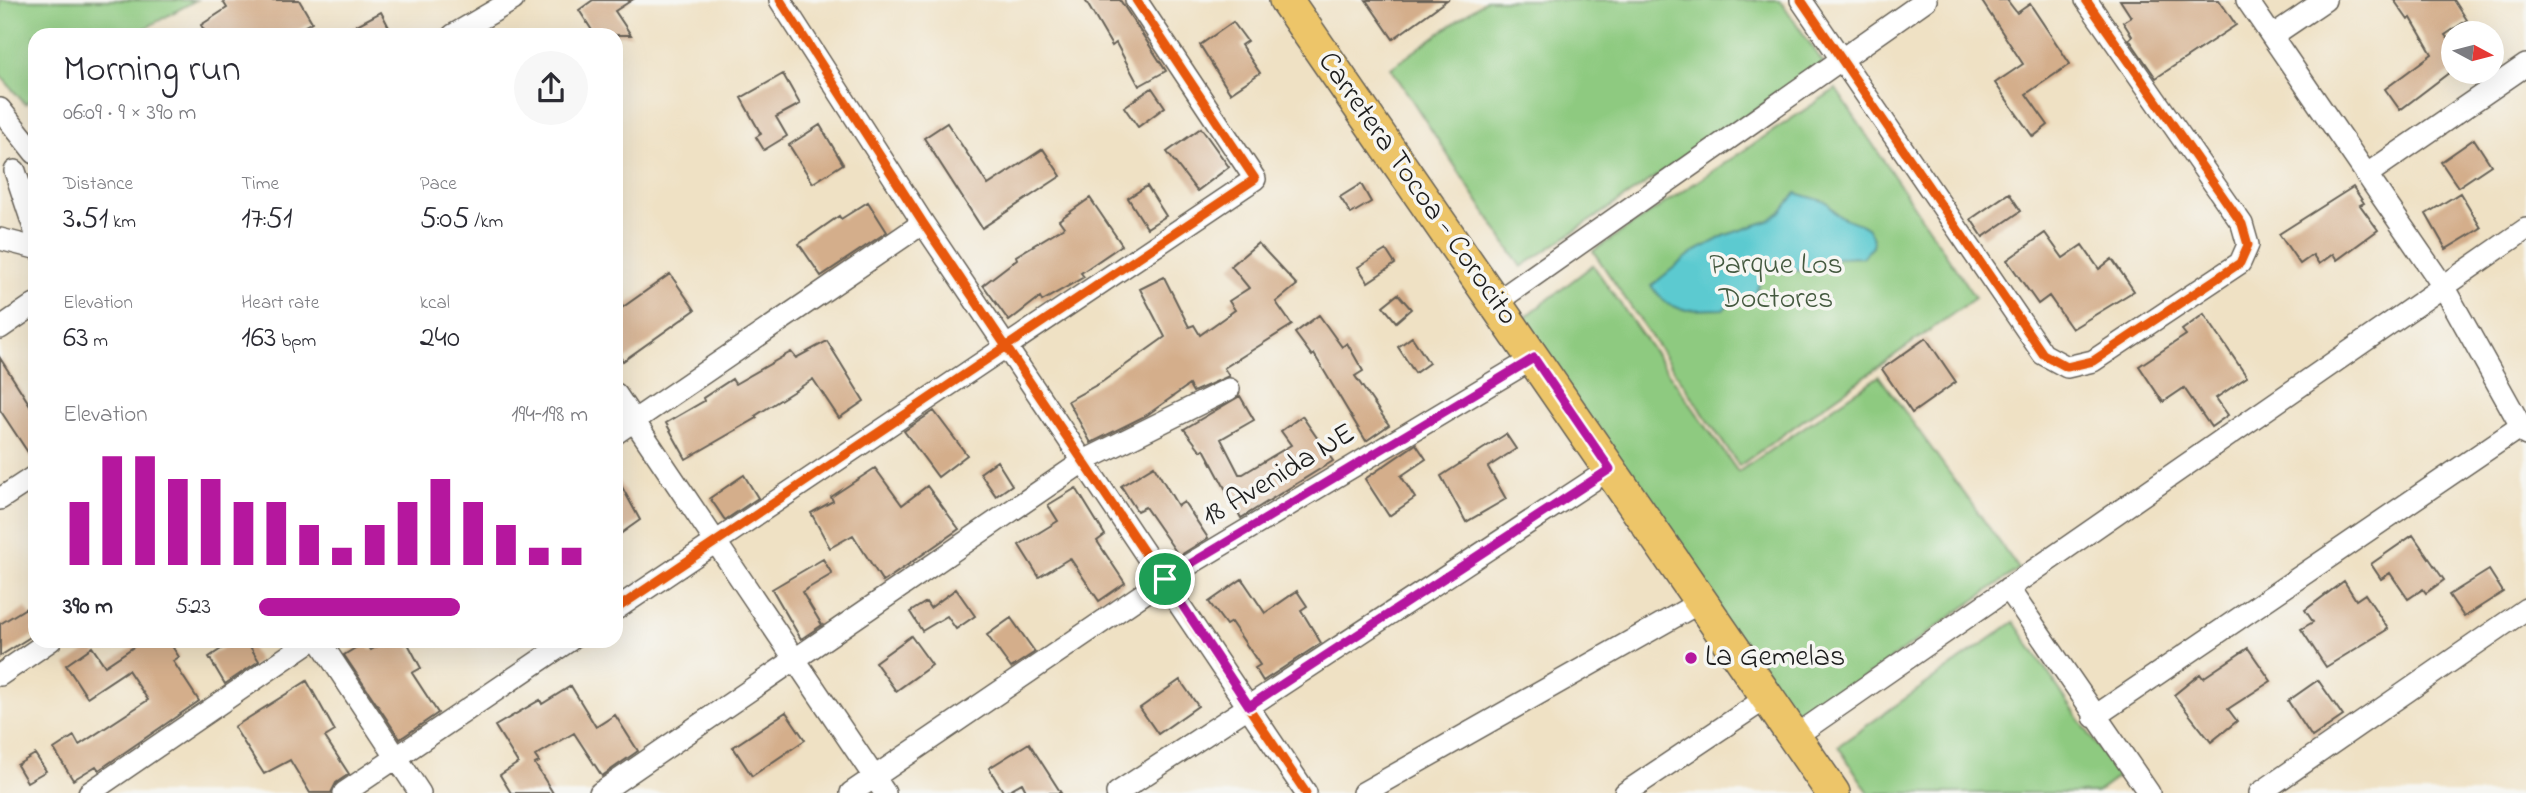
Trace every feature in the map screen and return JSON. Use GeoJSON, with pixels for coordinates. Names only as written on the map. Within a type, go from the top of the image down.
{"type":"FeatureCollection","features":[{"type":"Feature","properties":{"kind":"main road","name":"Carretera Tocoa - Corocito"},"geometry":{"type":"LineString","coordinates":[[1286,0],[1833,793]]}},
{"type":"Feature","properties":{"kind":"street"},"geometry":{"type":"LineString","coordinates":[[465,28],[513,0]]}},
{"type":"Feature","properties":{"kind":"street"},"geometry":{"type":"LineString","coordinates":[[780,0],[923,223],[1008,345],[1306,793]]}},
{"type":"Feature","properties":{"kind":"street"},"geometry":{"type":"LineString","coordinates":[[623,604],[1255,179],[1136,0]]}},
{"type":"Feature","properties":{"kind":"street"},"geometry":{"type":"LineString","coordinates":[[1801,0],[2043,354],[2067,367],[2093,361],[2240,263],[2248,245],[2242,224],[2086,0]]}},
{"type":"Feature","properties":{"kind":"street"},"geometry":{"type":"LineString","coordinates":[[1495,303],[1926,0]]}},
{"type":"Feature","properties":{"kind":"street"},"geometry":{"type":"LineString","coordinates":[[2094,716],[2523,431],[2444,286],[2247,0]]}},
{"type":"Feature","properties":{"kind":"street"},"geometry":{"type":"LineString","coordinates":[[2272,36],[2325,0]]}},
{"type":"Feature","properties":{"kind":"street"},"geometry":{"type":"LineString","coordinates":[[2366,175],[2526,65]]}},
{"type":"Feature","properties":{"kind":"street"},"geometry":{"type":"LineString","coordinates":[[0,110],[28,144]]}},
{"type":"Feature","properties":{"kind":"street"},"geometry":{"type":"LineString","coordinates":[[28,159],[7,178],[28,218]]}},
{"type":"Feature","properties":{"kind":"street"},"geometry":{"type":"LineString","coordinates":[[623,428],[923,223]]}},
{"type":"Feature","properties":{"kind":"street"},"geometry":{"type":"LineString","coordinates":[[1794,737],[2526,229]]}},
{"type":"Feature","properties":{"kind":"street"},"geometry":{"type":"LineString","coordinates":[[0,239],[28,246]]}},
{"type":"Feature","properties":{"kind":"street"},"geometry":{"type":"LineString","coordinates":[[0,328],[28,309]]}},
{"type":"Feature","properties":{"kind":"street","name":"18 Avenida NE"},"geometry":{"type":"LineString","coordinates":[[851,793],[880,785],[1165,579],[1534,358]]}},
{"type":"Feature","properties":{"kind":"street"},"geometry":{"type":"LineString","coordinates":[[600,793],[1084,461],[1229,389]]}},
{"type":"Feature","properties":{"kind":"street"},"geometry":{"type":"LineString","coordinates":[[623,404],[880,785]]}},
{"type":"Feature","properties":{"kind":"street"},"geometry":{"type":"LineString","coordinates":[[1117,793],[1610,469]]}},
{"type":"Feature","properties":{"kind":"street"},"geometry":{"type":"LineString","coordinates":[[0,499],[28,481]]}},
{"type":"Feature","properties":{"kind":"street"},"geometry":{"type":"LineString","coordinates":[[2008,589],[2149,793]]}},
{"type":"Feature","properties":{"kind":"street"},"geometry":{"type":"LineString","coordinates":[[1363,793],[1702,601]]}},
{"type":"Feature","properties":{"kind":"street"},"geometry":{"type":"LineString","coordinates":[[2260,793],[2526,609]]}},
{"type":"Feature","properties":{"kind":"street"},"geometry":{"type":"LineString","coordinates":[[0,675],[39,648]]}},
{"type":"Feature","properties":{"kind":"street"},"geometry":{"type":"LineString","coordinates":[[89,793],[300,648]]}},
{"type":"Feature","properties":{"kind":"street"},"geometry":{"type":"LineString","coordinates":[[324,648],[420,793]]}},
{"type":"Feature","properties":{"kind":"street"},"geometry":{"type":"LineString","coordinates":[[344,793],[558,648]]}},
{"type":"Feature","properties":{"kind":"street"},"geometry":{"type":"LineString","coordinates":[[1625,793],[1768,697]]}},
{"type":"Feature","properties":{"kind":"green space"},"geometry":{"type":"Polygon","coordinates":[[[0,0],[196,0],[146,28],[28,28],[28,102],[25,104],[0,75],[0,0]]]}},
{"type":"Feature","properties":{"kind":"green space"},"geometry":{"type":"Polygon","coordinates":[[[1486,0],[1780,0],[1824,64],[1521,267],[1391,68],[1486,0]]]}},
{"type":"Feature","properties":{"kind":"green space","name":"Parque Los Doctores"},"geometry":{"type":"Polygon","coordinates":[[[1836,89],[1975,298],[1739,466],[1593,251],[1836,89]]]}},
{"type":"Feature","properties":{"kind":"green space"},"geometry":{"type":"Polygon","coordinates":[[[1593,265],[1738,472],[1879,376],[2019,569],[1784,734],[1506,332],[1593,265]]]}},
{"type":"Feature","properties":{"kind":"green space"},"geometry":{"type":"Polygon","coordinates":[[[2014,622],[2118,777],[2096,793],[1869,793],[1838,746],[2014,622]]]}},
{"type":"Feature","properties":{"kind":"water"},"geometry":{"type":"Polygon","coordinates":[[[1796,193],[1827,202],[1837,214],[1867,228],[1873,239],[1873,247],[1862,257],[1837,258],[1830,268],[1791,270],[1780,265],[1763,273],[1755,294],[1734,301],[1723,309],[1683,310],[1666,303],[1651,286],[1692,253],[1726,235],[1768,221],[1782,211],[1796,193]]]}},
{"type":"Feature","properties":{"kind":"building"},"geometry":{"type":"Polygon","coordinates":[[[222,0],[299,0],[312,22],[301,28],[203,28],[201,25],[227,8],[222,0]]]}},
{"type":"Feature","properties":{"kind":"building"},"geometry":{"type":"Polygon","coordinates":[[[593,0],[632,0],[615,11],[631,35],[623,35],[623,28],[591,28],[579,10],[593,0]]]}},
{"type":"Feature","properties":{"kind":"building"},"geometry":{"type":"Polygon","coordinates":[[[1085,0],[1120,0],[1166,71],[1139,86],[1116,43],[1112,46],[1085,0]]]}},
{"type":"Feature","properties":{"kind":"building"},"geometry":{"type":"Polygon","coordinates":[[[1366,0],[1447,0],[1393,39],[1366,0]]]}},
{"type":"Feature","properties":{"kind":"building"},"geometry":{"type":"Polygon","coordinates":[[[1981,0],[2007,0],[2017,13],[2030,4],[2070,64],[2026,94],[2048,125],[2033,137],[1995,83],[2023,64],[1981,0]]]}},
{"type":"Feature","properties":{"kind":"building"},"geometry":{"type":"Polygon","coordinates":[[[2120,0],[2219,0],[2236,25],[2156,78],[2129,39],[2132,36],[2123,22],[2131,17],[2120,0]]]}},
{"type":"Feature","properties":{"kind":"building"},"geometry":{"type":"Polygon","coordinates":[[[2394,0],[2454,0],[2467,20],[2441,21],[2441,79],[2400,110],[2385,89],[2432,54],[2411,18],[2408,20],[2394,0]]]}},
{"type":"Feature","properties":{"kind":"building"},"geometry":{"type":"Polygon","coordinates":[[[381,12],[389,28],[351,28],[381,12]]]}},
{"type":"Feature","properties":{"kind":"building"},"geometry":{"type":"Polygon","coordinates":[[[1233,22],[1247,41],[1241,45],[1260,73],[1230,93],[1200,45],[1233,22]]]}},
{"type":"Feature","properties":{"kind":"building"},"geometry":{"type":"Polygon","coordinates":[[[783,74],[800,104],[776,117],[787,136],[764,150],[756,137],[761,134],[741,98],[783,74]]]}},
{"type":"Feature","properties":{"kind":"building"},"geometry":{"type":"Polygon","coordinates":[[[1152,88],[1165,107],[1138,127],[1124,107],[1152,88]]]}},
{"type":"Feature","properties":{"kind":"building"},"geometry":{"type":"Polygon","coordinates":[[[947,123],[988,185],[1043,149],[1061,176],[982,228],[924,138],[947,123]]]}},
{"type":"Feature","properties":{"kind":"building"},"geometry":{"type":"Polygon","coordinates":[[[820,125],[843,164],[813,183],[789,145],[820,125]]]}},
{"type":"Feature","properties":{"kind":"building"},"geometry":{"type":"Polygon","coordinates":[[[1201,128],[1229,167],[1197,191],[1167,152],[1201,128]]]}},
{"type":"Feature","properties":{"kind":"building"},"geometry":{"type":"Polygon","coordinates":[[[2474,139],[2491,165],[2458,187],[2441,162],[2474,139]]]}},
{"type":"Feature","properties":{"kind":"building"},"geometry":{"type":"Polygon","coordinates":[[[1361,184],[1371,202],[1351,214],[1340,197],[1361,184]]]}},
{"type":"Feature","properties":{"kind":"building"},"geometry":{"type":"Polygon","coordinates":[[[1147,186],[1166,216],[1147,228],[1128,198],[1147,186]]]}},
{"type":"Feature","properties":{"kind":"building"},"geometry":{"type":"Polygon","coordinates":[[[2353,187],[2364,203],[2360,205],[2378,230],[2337,260],[2333,254],[2319,264],[2313,255],[2300,264],[2279,234],[2353,187]]]}},
{"type":"Feature","properties":{"kind":"building"},"geometry":{"type":"Polygon","coordinates":[[[2009,193],[2021,211],[1983,237],[1971,219],[2009,193]]]}},
{"type":"Feature","properties":{"kind":"building"},"geometry":{"type":"Polygon","coordinates":[[[2460,193],[2481,228],[2446,249],[2426,214],[2460,193]]]}},
{"type":"Feature","properties":{"kind":"building"},"geometry":{"type":"Polygon","coordinates":[[[1090,198],[1122,245],[1081,273],[1084,277],[1042,301],[1040,297],[1009,321],[983,285],[1017,259],[1016,256],[1064,227],[1059,220],[1090,198]]]}},
{"type":"Feature","properties":{"kind":"building"},"geometry":{"type":"Polygon","coordinates":[[[868,202],[887,232],[821,276],[799,244],[839,216],[841,219],[868,202]]]}},
{"type":"Feature","properties":{"kind":"building"},"geometry":{"type":"Polygon","coordinates":[[[2045,233],[2063,258],[2082,245],[2099,269],[2112,259],[2134,291],[2072,329],[2049,296],[2038,304],[2007,260],[2045,233]]]}},
{"type":"Feature","properties":{"kind":"building"},"geometry":{"type":"Polygon","coordinates":[[[1258,243],[1297,285],[1276,302],[1292,325],[1224,368],[1229,376],[1193,392],[1189,385],[1147,415],[1091,443],[1068,401],[1102,382],[1165,337],[1140,289],[1164,277],[1189,327],[1194,325],[1200,335],[1235,310],[1229,301],[1249,288],[1231,266],[1258,243]]]}},
{"type":"Feature","properties":{"kind":"building"},"geometry":{"type":"Polygon","coordinates":[[[1386,250],[1395,264],[1368,282],[1358,267],[1386,250]]]}},
{"type":"Feature","properties":{"kind":"building"},"geometry":{"type":"Polygon","coordinates":[[[670,274],[695,310],[623,361],[623,307],[670,274]]]}},
{"type":"Feature","properties":{"kind":"building"},"geometry":{"type":"Polygon","coordinates":[[[1398,294],[1411,309],[1396,322],[1383,306],[1398,294]]]}},
{"type":"Feature","properties":{"kind":"building"},"geometry":{"type":"Polygon","coordinates":[[[2204,314],[2247,377],[2216,398],[2228,415],[2211,427],[2184,388],[2163,402],[2139,366],[2186,335],[2182,330],[2204,314]]]}},
{"type":"Feature","properties":{"kind":"building"},"geometry":{"type":"Polygon","coordinates":[[[1319,315],[1342,347],[1347,343],[1363,371],[1355,376],[1389,425],[1366,441],[1314,354],[1312,356],[1295,333],[1319,315]]]}},
{"type":"Feature","properties":{"kind":"building"},"geometry":{"type":"Polygon","coordinates":[[[1412,337],[1429,363],[1415,373],[1398,347],[1412,337]]]}},
{"type":"Feature","properties":{"kind":"building"},"geometry":{"type":"Polygon","coordinates":[[[1926,338],[1956,382],[1912,413],[1882,369],[1926,338]]]}},
{"type":"Feature","properties":{"kind":"building"},"geometry":{"type":"Polygon","coordinates":[[[827,341],[864,401],[839,418],[813,379],[755,416],[757,418],[686,459],[666,423],[704,401],[703,398],[732,379],[735,384],[791,352],[796,358],[827,341]]]}},
{"type":"Feature","properties":{"kind":"building"},"geometry":{"type":"Polygon","coordinates":[[[0,358],[28,402],[28,452],[0,410],[0,358]]]}},
{"type":"Feature","properties":{"kind":"building"},"geometry":{"type":"Polygon","coordinates":[[[1240,396],[1254,420],[1221,439],[1239,474],[1291,445],[1281,431],[1302,416],[1333,461],[1241,518],[1204,449],[1201,451],[1184,429],[1240,396]]]}},
{"type":"Feature","properties":{"kind":"building"},"geometry":{"type":"Polygon","coordinates":[[[934,411],[967,455],[938,477],[904,431],[934,411]]]}},
{"type":"Feature","properties":{"kind":"building"},"geometry":{"type":"Polygon","coordinates":[[[1506,434],[1516,449],[1488,467],[1506,499],[1466,522],[1441,476],[1506,434]]]}},
{"type":"Feature","properties":{"kind":"building"},"geometry":{"type":"Polygon","coordinates":[[[1416,444],[1426,459],[1401,476],[1415,498],[1389,516],[1365,479],[1416,444]]]}},
{"type":"Feature","properties":{"kind":"building"},"geometry":{"type":"Polygon","coordinates":[[[997,461],[1012,485],[996,496],[980,473],[997,461]]]}},
{"type":"Feature","properties":{"kind":"building"},"geometry":{"type":"Polygon","coordinates":[[[1154,466],[1178,506],[1184,502],[1208,538],[1179,556],[1145,507],[1137,511],[1121,486],[1154,466]]]}},
{"type":"Feature","properties":{"kind":"building"},"geometry":{"type":"Polygon","coordinates":[[[875,468],[902,505],[927,486],[959,529],[883,582],[853,535],[830,548],[811,513],[833,501],[831,497],[875,468]]]}},
{"type":"Feature","properties":{"kind":"building"},"geometry":{"type":"Polygon","coordinates":[[[744,475],[758,498],[725,520],[710,498],[744,475]]]}},
{"type":"Feature","properties":{"kind":"building"},"geometry":{"type":"Polygon","coordinates":[[[1076,488],[1105,535],[1097,541],[1125,583],[1099,601],[1070,558],[1039,577],[1019,545],[1058,521],[1048,505],[1076,488]]]}},
{"type":"Feature","properties":{"kind":"building"},"geometry":{"type":"Polygon","coordinates":[[[623,489],[640,520],[623,532],[623,489]]]}},
{"type":"Feature","properties":{"kind":"building"},"geometry":{"type":"Polygon","coordinates":[[[2413,535],[2444,580],[2426,593],[2423,589],[2408,599],[2390,573],[2381,579],[2371,564],[2413,535]]]}},
{"type":"Feature","properties":{"kind":"building"},"geometry":{"type":"Polygon","coordinates":[[[823,559],[832,574],[802,592],[822,625],[801,639],[772,589],[823,559]]]}},
{"type":"Feature","properties":{"kind":"building"},"geometry":{"type":"Polygon","coordinates":[[[2489,570],[2503,592],[2464,617],[2449,595],[2489,570]]]}},
{"type":"Feature","properties":{"kind":"building"},"geometry":{"type":"Polygon","coordinates":[[[1242,579],[1265,613],[1297,591],[1307,606],[1301,610],[1321,643],[1263,681],[1255,668],[1260,665],[1231,622],[1226,625],[1209,602],[1242,579]]]}},
{"type":"Feature","properties":{"kind":"building"},"geometry":{"type":"Polygon","coordinates":[[[2344,581],[2356,600],[2365,594],[2388,629],[2326,667],[2301,629],[2313,622],[2305,610],[2344,581]]]}},
{"type":"Feature","properties":{"kind":"building"},"geometry":{"type":"Polygon","coordinates":[[[956,589],[975,616],[956,629],[947,616],[922,631],[910,612],[926,602],[930,608],[956,589]]]}},
{"type":"Feature","properties":{"kind":"building"},"geometry":{"type":"Polygon","coordinates":[[[26,608],[28,611],[28,638],[0,656],[0,624],[26,608]]]}},
{"type":"Feature","properties":{"kind":"building"},"geometry":{"type":"Polygon","coordinates":[[[1011,618],[1035,652],[1011,668],[987,635],[1011,618]]]}},
{"type":"Feature","properties":{"kind":"building"},"geometry":{"type":"Polygon","coordinates":[[[911,636],[932,665],[896,691],[875,662],[911,636]]]}},
{"type":"Feature","properties":{"kind":"building"},"geometry":{"type":"Polygon","coordinates":[[[93,648],[105,666],[132,648],[173,648],[179,657],[173,661],[199,701],[99,770],[96,766],[73,780],[54,749],[74,736],[79,745],[148,700],[128,670],[87,697],[66,665],[93,648]]]}},
{"type":"Feature","properties":{"kind":"building"},"geometry":{"type":"Polygon","coordinates":[[[223,648],[251,648],[259,661],[225,684],[209,657],[223,648]]]}},
{"type":"Feature","properties":{"kind":"building"},"geometry":{"type":"Polygon","coordinates":[[[355,648],[410,648],[421,668],[412,673],[438,713],[400,739],[344,655],[355,648]]]}},
{"type":"Feature","properties":{"kind":"building"},"geometry":{"type":"Polygon","coordinates":[[[2248,648],[2271,681],[2228,709],[2237,721],[2211,742],[2174,695],[2200,674],[2203,678],[2248,648]]]}},
{"type":"Feature","properties":{"kind":"building"},"geometry":{"type":"Polygon","coordinates":[[[1180,680],[1198,706],[1158,734],[1140,708],[1180,680]]]}},
{"type":"Feature","properties":{"kind":"building"},"geometry":{"type":"Polygon","coordinates":[[[2318,680],[2343,716],[2312,737],[2288,701],[2318,680]]]}},
{"type":"Feature","properties":{"kind":"building"},"geometry":{"type":"Polygon","coordinates":[[[307,681],[335,731],[325,737],[349,774],[336,783],[331,793],[310,793],[290,760],[264,774],[234,727],[307,681]]]}},
{"type":"Feature","properties":{"kind":"building"},"geometry":{"type":"Polygon","coordinates":[[[571,686],[596,727],[615,715],[638,751],[602,776],[574,733],[535,756],[539,762],[535,764],[553,793],[511,793],[500,775],[518,763],[495,726],[540,700],[542,704],[571,686]]]}},
{"type":"Feature","properties":{"kind":"building"},"geometry":{"type":"Polygon","coordinates":[[[786,712],[805,740],[752,776],[733,747],[786,712]]]}},
{"type":"Feature","properties":{"kind":"building"},"geometry":{"type":"Polygon","coordinates":[[[1029,743],[1061,793],[1027,793],[1022,783],[1004,793],[989,768],[1029,743]]]}},
{"type":"Feature","properties":{"kind":"building"},"geometry":{"type":"Polygon","coordinates":[[[35,754],[46,771],[27,782],[17,765],[35,754]]]}},
{"type":"Feature","properties":{"kind":"cycle path"},"geometry":{"type":"LineString","coordinates":[[780,0],[923,223],[1306,793]]}},
{"type":"Feature","properties":{"kind":"cycle path"},"geometry":{"type":"LineString","coordinates":[[623,604],[1255,179],[1136,0]]}},
{"type":"Feature","properties":{"kind":"cycle path"},"geometry":{"type":"LineString","coordinates":[[1801,0],[2043,354],[2067,367],[2093,361],[2240,263],[2248,245],[2242,224],[2086,0]]}},
{"type":"Feature","properties":{"kind":"place","name":"La Gemelas"},"geometry":{"type":"Point","coordinates":[1691,658]}},
{"type":"Feature","properties":{"kind":"route"},"geometry":{"type":"LineString","coordinates":[[1534,358],[1610,469],[1249,706],[1165,579],[1534,358]]}}]}
